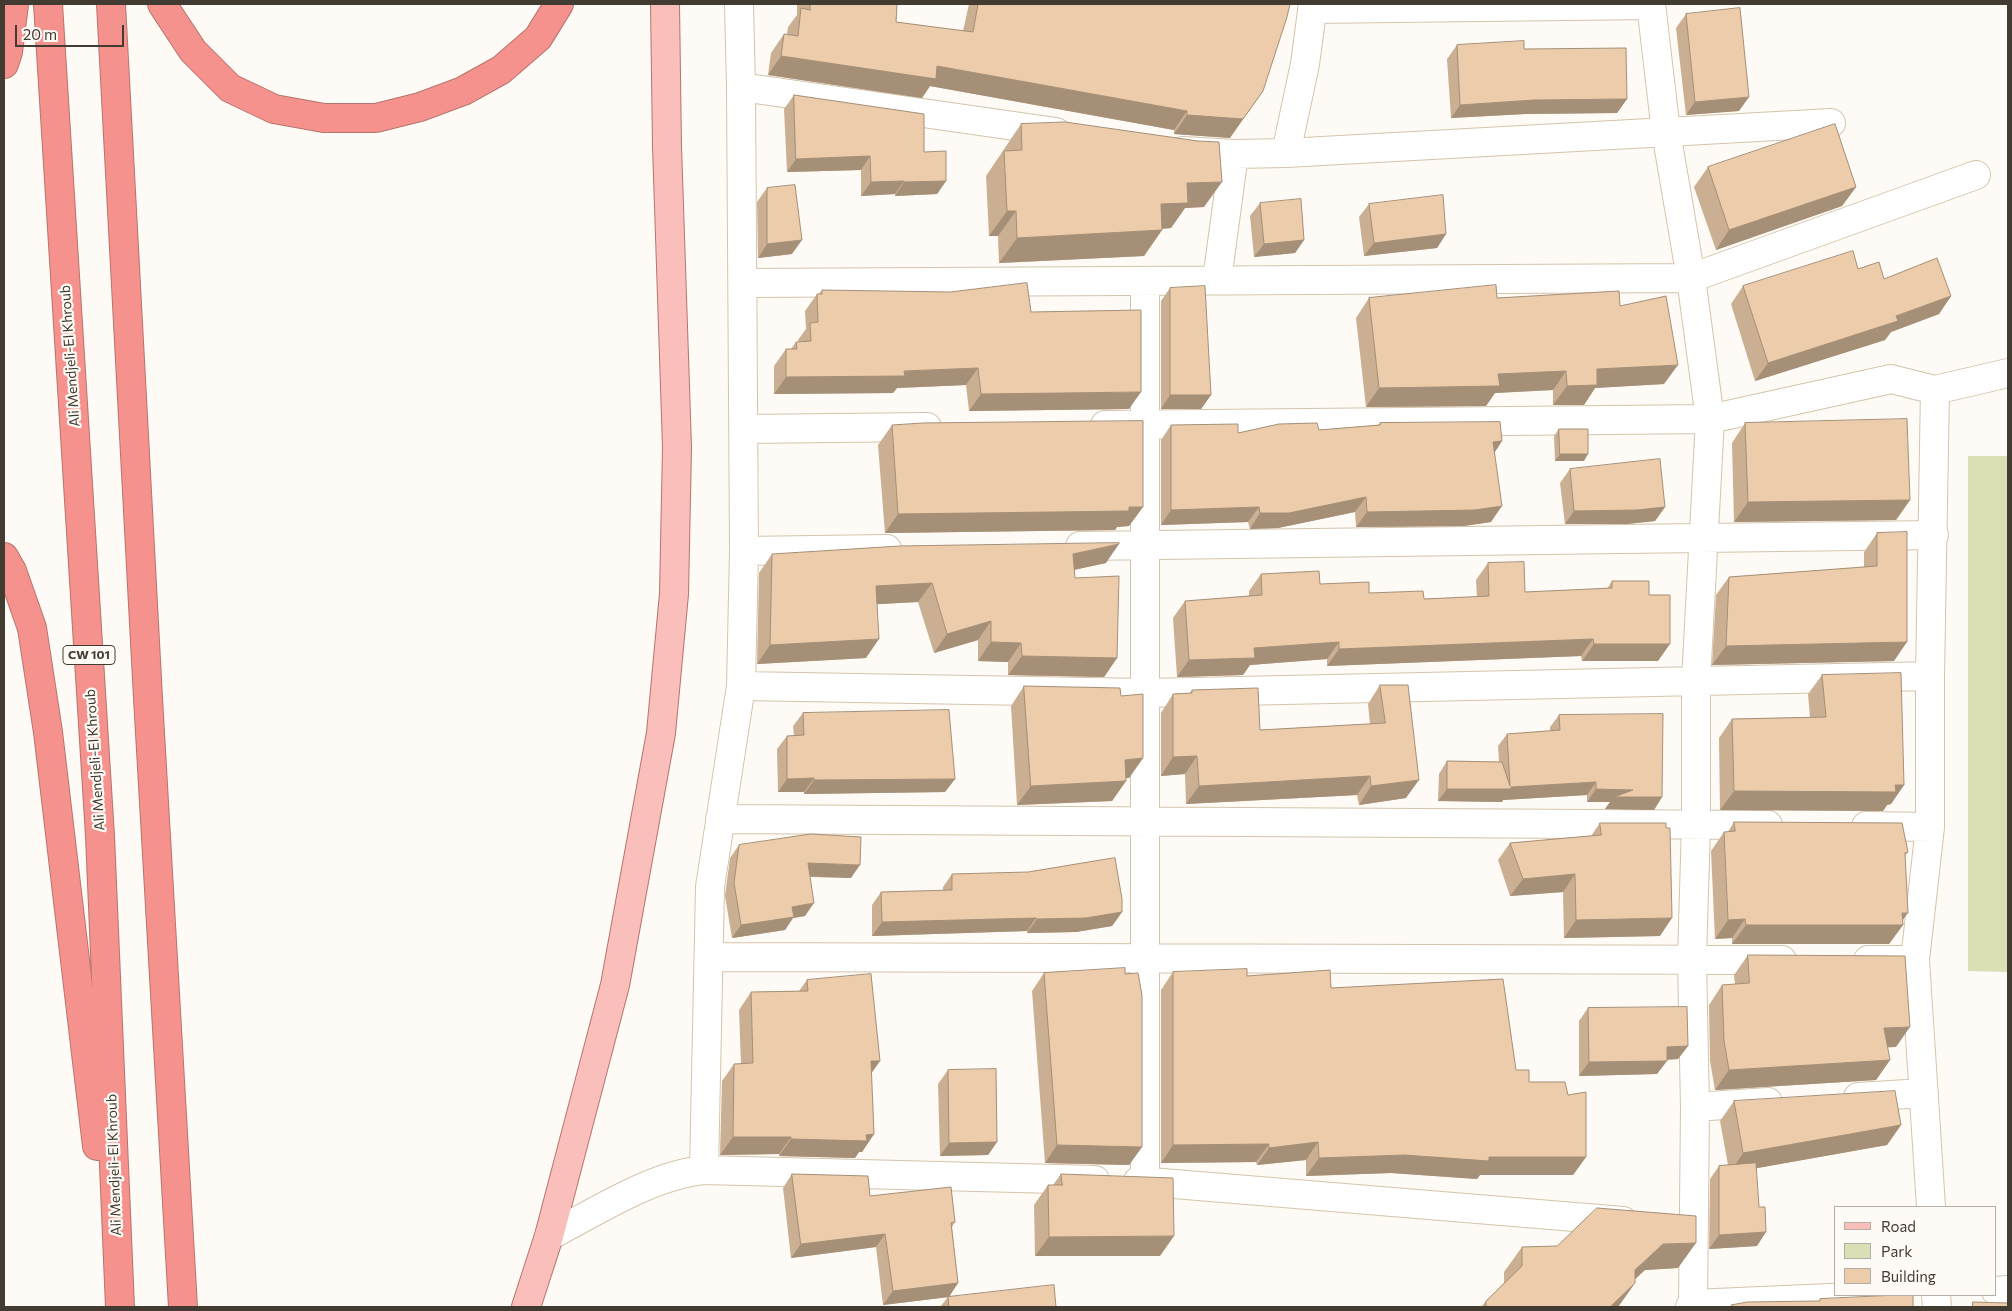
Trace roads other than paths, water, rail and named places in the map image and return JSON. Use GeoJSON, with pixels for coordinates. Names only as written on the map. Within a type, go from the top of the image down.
{"type":"FeatureCollection","features":[{"type":"Feature","properties":{"kind":"highway"},"geometry":{"type":"LineString","coordinates":[[4,64],[8,52],[14,4]]}},
{"type":"Feature","properties":{"kind":"highway","name":"Ali Mendjeli-El Khroub"},"geometry":{"type":"LineString","coordinates":[[48,4],[100,836],[120,1307]]}},
{"type":"Feature","properties":{"kind":"highway"},"geometry":{"type":"LineString","coordinates":[[112,4],[183,1307]]}},
{"type":"Feature","properties":{"kind":"highway"},"geometry":{"type":"LineString","coordinates":[[162,4],[194,50],[230,88],[274,109],[324,118],[376,118],[420,107],[454,94],[501,70],[538,38],[559,4]]}},
{"type":"Feature","properties":{"kind":"highway"},"geometry":{"type":"LineString","coordinates":[[4,557],[12,571],[32,628],[48,732],[86,1044],[114,1307]]}},
{"type":"Feature","properties":{"kind":"main road"},"geometry":{"type":"LineString","coordinates":[[526,1307],[549,1236],[615,985],[662,733],[674,594],[677,447],[667,146],[665,4]]}},
{"type":"Feature","properties":{"kind":"street"},"geometry":{"type":"LineString","coordinates":[[704,1170],[710,887],[741,686],[744,429],[741,86],[738,4]]}},
{"type":"Feature","properties":{"kind":"street"},"geometry":{"type":"LineString","coordinates":[[1286,153],[1305,64],[1313,6],[1651,5],[1666,132],[1691,278],[1710,419],[1696,681],[1696,825],[1692,959],[1695,1107],[1692,1306],[1879,1296]]}},
{"type":"Feature","properties":{"kind":"street"},"geometry":{"type":"LineString","coordinates":[[741,86],[1084,136]]}},
{"type":"Feature","properties":{"kind":"street"},"geometry":{"type":"LineString","coordinates":[[1162,148],[1234,154],[1286,153],[1831,123]]}},
{"type":"Feature","properties":{"kind":"street"},"geometry":{"type":"LineString","coordinates":[[1217,280],[1234,154]]}},
{"type":"Feature","properties":{"kind":"street"},"geometry":{"type":"LineString","coordinates":[[742,284],[1691,278],[1976,175]]}},
{"type":"Feature","properties":{"kind":"street"},"geometry":{"type":"LineString","coordinates":[[1145,281],[1145,1181]]}},
{"type":"Feature","properties":{"kind":"street"},"geometry":{"type":"LineString","coordinates":[[1077,426],[1710,419],[1891,379],[1935,390],[2008,373]]}},
{"type":"Feature","properties":{"kind":"street"},"geometry":{"type":"LineString","coordinates":[[1931,1206],[1915,960],[1930,827],[1930,676],[1934,535],[1935,390]]}},
{"type":"Feature","properties":{"kind":"street"},"geometry":{"type":"LineString","coordinates":[[744,429],[950,427]]}},
{"type":"Feature","properties":{"kind":"street"},"geometry":{"type":"LineString","coordinates":[[1058,546],[1934,535]]}},
{"type":"Feature","properties":{"kind":"street"},"geometry":{"type":"LineString","coordinates":[[744,550],[911,548]]}},
{"type":"Feature","properties":{"kind":"street"},"geometry":{"type":"LineString","coordinates":[[741,686],[1146,693],[1930,676]]}},
{"type":"Feature","properties":{"kind":"street"},"geometry":{"type":"LineString","coordinates":[[720,819],[1793,826]]}},
{"type":"Feature","properties":{"kind":"street"},"geometry":{"type":"LineString","coordinates":[[1842,826],[1930,827]]}},
{"type":"Feature","properties":{"kind":"street"},"geometry":{"type":"LineString","coordinates":[[709,957],[1808,960]]}},
{"type":"Feature","properties":{"kind":"street"},"geometry":{"type":"LineString","coordinates":[[1847,960],[1915,960]]}},
{"type":"Feature","properties":{"kind":"street"},"geometry":{"type":"LineString","coordinates":[[1835,1098],[1924,1093]]}},
{"type":"Feature","properties":{"kind":"street"},"geometry":{"type":"LineString","coordinates":[[1695,1107],[1795,1100]]}},
{"type":"Feature","properties":{"kind":"street"},"geometry":{"type":"LineString","coordinates":[[549,1236],[649,1184],[686,1171],[704,1170],[1145,1181],[1694,1227]]}}]}
